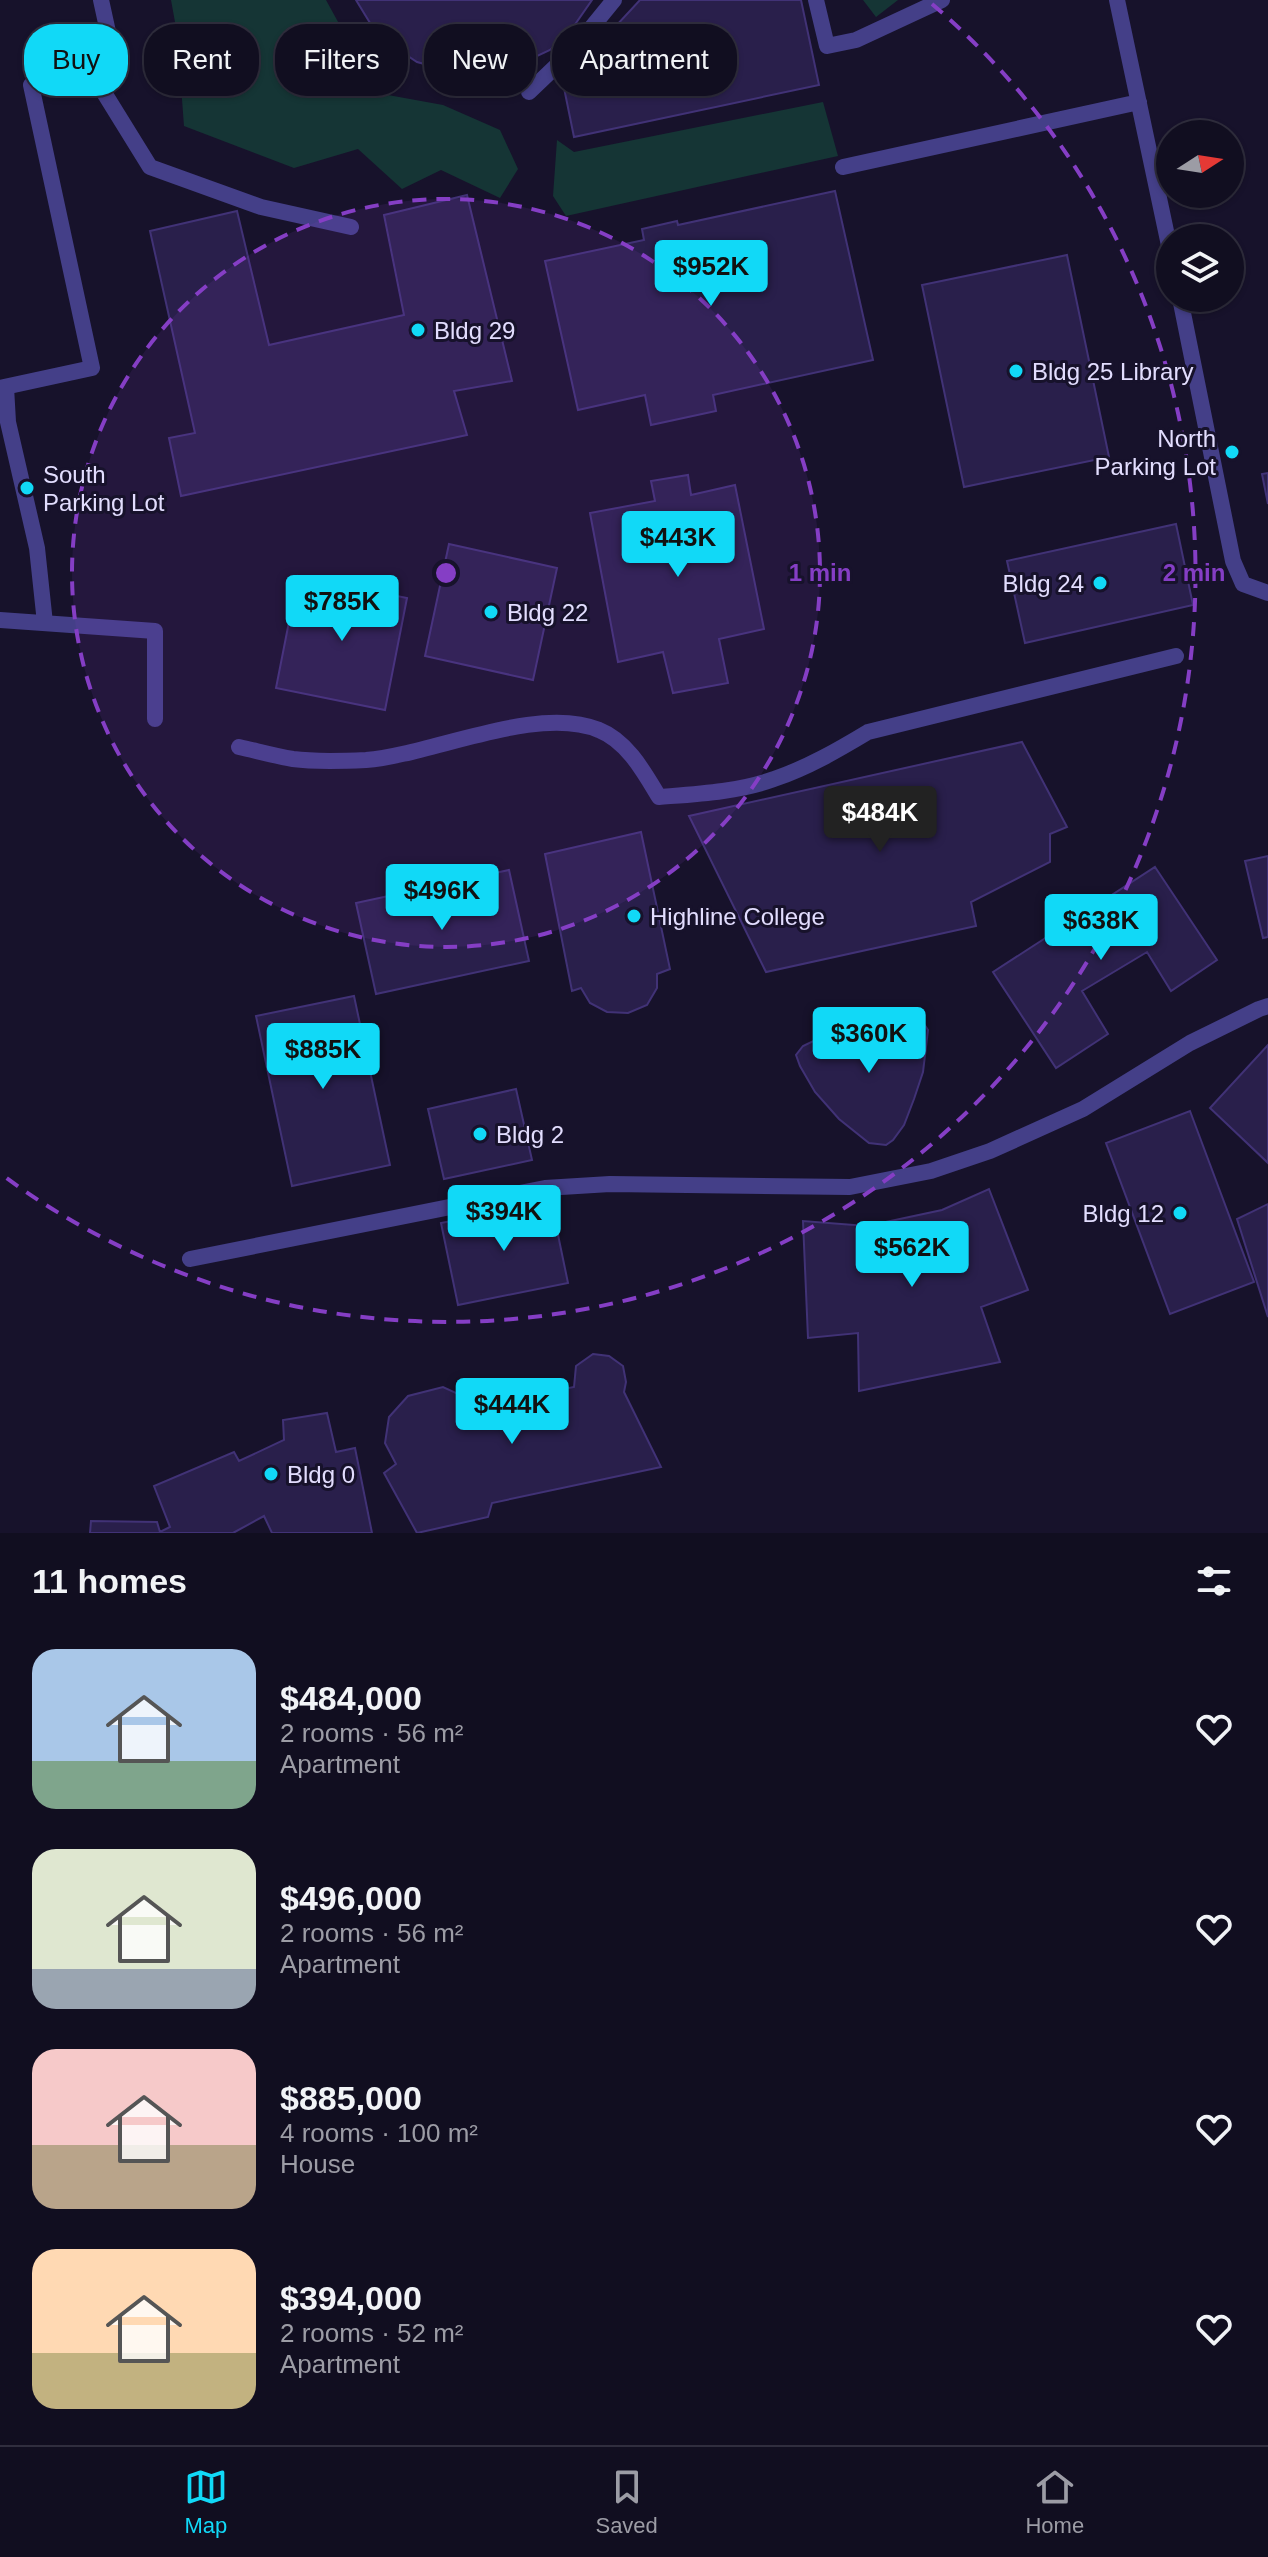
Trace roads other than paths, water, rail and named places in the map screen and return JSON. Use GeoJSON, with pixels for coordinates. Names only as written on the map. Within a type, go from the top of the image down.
{"type":"FeatureCollection","features":[{"type":"Feature","properties":{"kind":"lane"},"geometry":{"type":"LineString","coordinates":[[101,0],[106,24]]}},
{"type":"Feature","properties":{"kind":"lane"},"geometry":{"type":"LineString","coordinates":[[536,85],[574,49],[614,0]]}},
{"type":"Feature","properties":{"kind":"lane"},"geometry":{"type":"LineString","coordinates":[[816,0],[827,46],[856,40],[942,0]]}},
{"type":"Feature","properties":{"kind":"lane"},"geometry":{"type":"LineString","coordinates":[[1117,0],[1165,224]]}},
{"type":"Feature","properties":{"kind":"lane"},"geometry":{"type":"LineString","coordinates":[[33,96],[92,368],[3,388],[37,548],[45,623]]}},
{"type":"Feature","properties":{"kind":"lane"},"geometry":{"type":"LineString","coordinates":[[106,96],[150,167],[261,207],[351,227]]}},
{"type":"Feature","properties":{"kind":"lane"},"geometry":{"type":"LineString","coordinates":[[843,167],[1139,102]]}},
{"type":"Feature","properties":{"kind":"lane"},"geometry":{"type":"LineString","coordinates":[[1183,312],[1233,561],[1243,584],[1268,593]]}},
{"type":"Feature","properties":{"kind":"lane"},"geometry":{"type":"LineString","coordinates":[[0,620],[155,631],[155,719]]}},
{"type":"Feature","properties":{"kind":"lane"},"geometry":{"type":"LineString","coordinates":[[239,747],[295,759],[368,760],[534,723],[582,724],[601,730],[619,743],[641,766],[659,797],[686,795],[746,787],[774,779],[825,757],[868,732],[1176,656]]}},
{"type":"Feature","properties":{"kind":"lane"},"geometry":{"type":"LineString","coordinates":[[190,1259],[545,1188],[610,1184],[850,1187],[931,1171],[990,1151],[1083,1109],[1190,1043],[1268,1006]]}},
{"type":"Feature","properties":{"kind":"place","name":"Bldg 29"},"geometry":{"type":"Point","coordinates":[418,330]}},
{"type":"Feature","properties":{"kind":"place","name":"Bldg 25 Library"},"geometry":{"type":"Point","coordinates":[1016,371]}},
{"type":"Feature","properties":{"kind":"place","name":"North Parking Lot"},"geometry":{"type":"Point","coordinates":[1232,452]}},
{"type":"Feature","properties":{"kind":"place","name":"South Parking Lot"},"geometry":{"type":"Point","coordinates":[27,488]}},
{"type":"Feature","properties":{"kind":"place","name":"Bldg 24"},"geometry":{"type":"Point","coordinates":[1100,583]}},
{"type":"Feature","properties":{"kind":"place","name":"Bldg 22"},"geometry":{"type":"Point","coordinates":[491,612]}},
{"type":"Feature","properties":{"kind":"place","name":"Highline College"},"geometry":{"type":"Point","coordinates":[634,916]}},
{"type":"Feature","properties":{"kind":"place","name":"Bldg 2"},"geometry":{"type":"Point","coordinates":[480,1134]}},
{"type":"Feature","properties":{"kind":"place","name":"Bldg 12"},"geometry":{"type":"Point","coordinates":[1180,1213]}},
{"type":"Feature","properties":{"kind":"place","name":"Bldg 0"},"geometry":{"type":"Point","coordinates":[271,1474]}}]}
